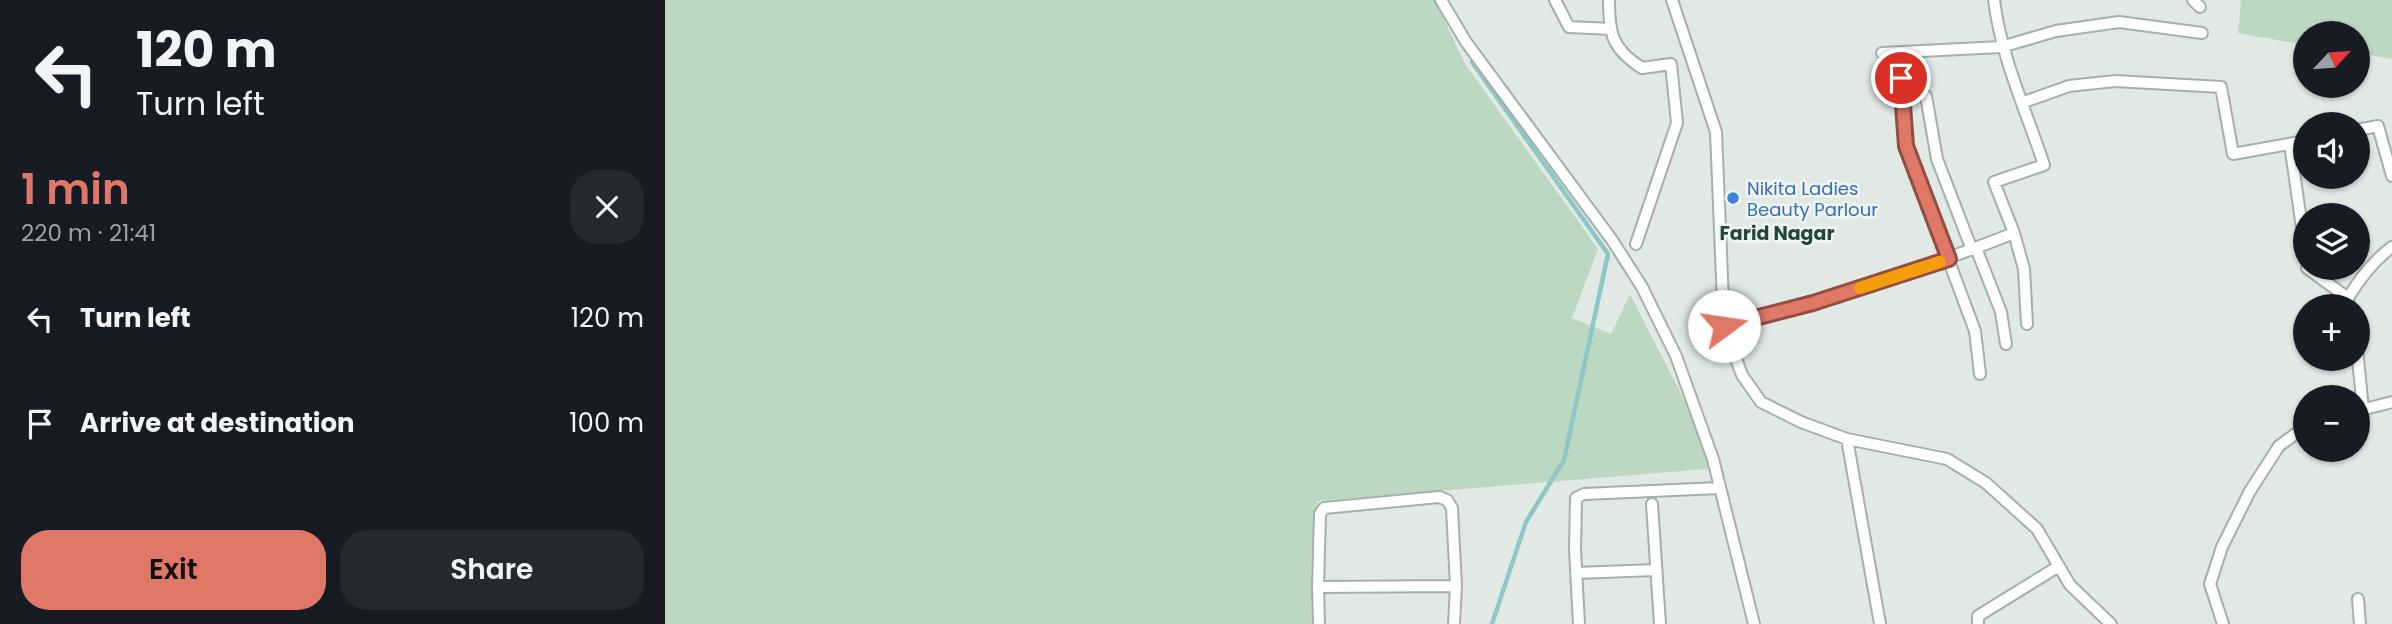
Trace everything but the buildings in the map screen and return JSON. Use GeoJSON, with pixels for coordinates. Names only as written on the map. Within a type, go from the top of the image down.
{"type":"FeatureCollection","features":[{"type":"Feature","properties":{"kind":"street"},"geometry":{"type":"LineString","coordinates":[[1441,0],[1466,42],[1612,240],[1642,286],[1676,356],[1720,488],[1754,624]]}},
{"type":"Feature","properties":{"kind":"street"},"geometry":{"type":"LineString","coordinates":[[1555,0],[1569,27],[1611,30]]}},
{"type":"Feature","properties":{"kind":"street"},"geometry":{"type":"LineString","coordinates":[[1609,0],[1611,30],[1621,54],[1641,68],[1671,64],[1675,97],[1677,123],[1636,244]]}},
{"type":"Feature","properties":{"kind":"street"},"geometry":{"type":"LineString","coordinates":[[1672,0],[1716,132],[1724,326],[1742,375],[1761,402],[1847,439],[1948,459],[1986,483],[2037,529],[2070,585],[2111,624]]}},
{"type":"Feature","properties":{"kind":"street"},"geometry":{"type":"LineString","coordinates":[[1994,0],[2001,47],[2024,102],[2044,165],[1994,182],[2014,233],[2024,269],[2027,324]]}},
{"type":"Feature","properties":{"kind":"street"},"geometry":{"type":"LineString","coordinates":[[1882,52],[2001,47],[2056,31],[2119,22],[2202,33]]}},
{"type":"Feature","properties":{"kind":"street"},"geometry":{"type":"LineString","coordinates":[[1901,78],[1906,146],[1975,331],[1980,374]]}},
{"type":"Feature","properties":{"kind":"street"},"geometry":{"type":"LineString","coordinates":[[2024,102],[2069,86],[2115,81],[2221,87],[2233,153],[2293,143]]}},
{"type":"Feature","properties":{"kind":"street"},"geometry":{"type":"LineString","coordinates":[[1926,96],[1937,159],[2001,312],[2006,344]]}},
{"type":"Feature","properties":{"kind":"street"},"geometry":{"type":"LineString","coordinates":[[2370,128],[2378,126],[2392,176]]}},
{"type":"Feature","properties":{"kind":"street"},"geometry":{"type":"LineString","coordinates":[[2290,144],[2298,203]]}},
{"type":"Feature","properties":{"kind":"street"},"geometry":{"type":"LineString","coordinates":[[1724,326],[1813,303],[1949,259],[2014,233]]}},
{"type":"Feature","properties":{"kind":"street"},"geometry":{"type":"LineString","coordinates":[[2354,294],[2375,260],[2392,247]]}},
{"type":"Feature","properties":{"kind":"street"},"geometry":{"type":"LineString","coordinates":[[2322,280],[2339,294]]}},
{"type":"Feature","properties":{"kind":"street"},"geometry":{"type":"LineString","coordinates":[[2370,408],[2392,402]]}},
{"type":"Feature","properties":{"kind":"street"},"geometry":{"type":"LineString","coordinates":[[2223,624],[2210,584],[2222,547],[2250,491],[2279,446],[2293,435]]}},
{"type":"Feature","properties":{"kind":"street"},"geometry":{"type":"LineString","coordinates":[[1847,439],[1880,624]]}},
{"type":"Feature","properties":{"kind":"street"},"geometry":{"type":"LineString","coordinates":[[1579,624],[1576,498],[1584,494],[1720,488]]}},
{"type":"Feature","properties":{"kind":"street"},"geometry":{"type":"LineString","coordinates":[[1319,624],[1320,514],[1324,508],[1439,497],[1447,500],[1452,508],[1456,586],[1454,624]]}},
{"type":"Feature","properties":{"kind":"street"},"geometry":{"type":"LineString","coordinates":[[1652,504],[1660,624]]}},
{"type":"Feature","properties":{"kind":"street"},"geometry":{"type":"LineString","coordinates":[[1977,624],[1978,617],[2059,566]]}},
{"type":"Feature","properties":{"kind":"street"},"geometry":{"type":"LineString","coordinates":[[1576,573],[1655,570]]}},
{"type":"Feature","properties":{"kind":"street"},"geometry":{"type":"LineString","coordinates":[[1318,587],[1456,586]]}},
{"type":"Feature","properties":{"kind":"street"},"geometry":{"type":"LineString","coordinates":[[2358,599],[2360,624]]}},
{"type":"Feature","properties":{"kind":"green space"},"geometry":{"type":"Polygon","coordinates":[[[665,0],[1435,0],[1465,64],[1598,249],[1572,318],[1611,334],[1630,294],[1719,468],[1317,501],[1314,624],[665,624],[665,0]]]}},
{"type":"Feature","properties":{"kind":"green space"},"geometry":{"type":"Polygon","coordinates":[[[2241,0],[2392,0],[2392,59],[2370,55],[2370,21],[2293,21],[2293,43],[2238,33],[2241,0]]]}},
{"type":"Feature","properties":{"kind":"waterway"},"geometry":{"type":"LineString","coordinates":[[1472,62],[1608,254],[1564,460],[1526,522],[1492,624]]}},
{"type":"Feature","properties":{"kind":"slow traffic"},"geometry":{"type":"LineString","coordinates":[[1860,288],[1940,262]]}},
{"type":"Feature","properties":{"kind":"place","name":"Nikita Ladies Beauty Parlour"},"geometry":{"type":"Point","coordinates":[1733,198]}},
{"type":"Feature","properties":{"kind":"district","name":"Farid Nagar"},"geometry":{"type":"Point","coordinates":[1777,233]}},
{"type":"Feature","properties":{"kind":"route"},"geometry":{"type":"LineString","coordinates":[[1724,326],[1813,303],[1949,259],[1906,146],[1901,78]]}}]}
